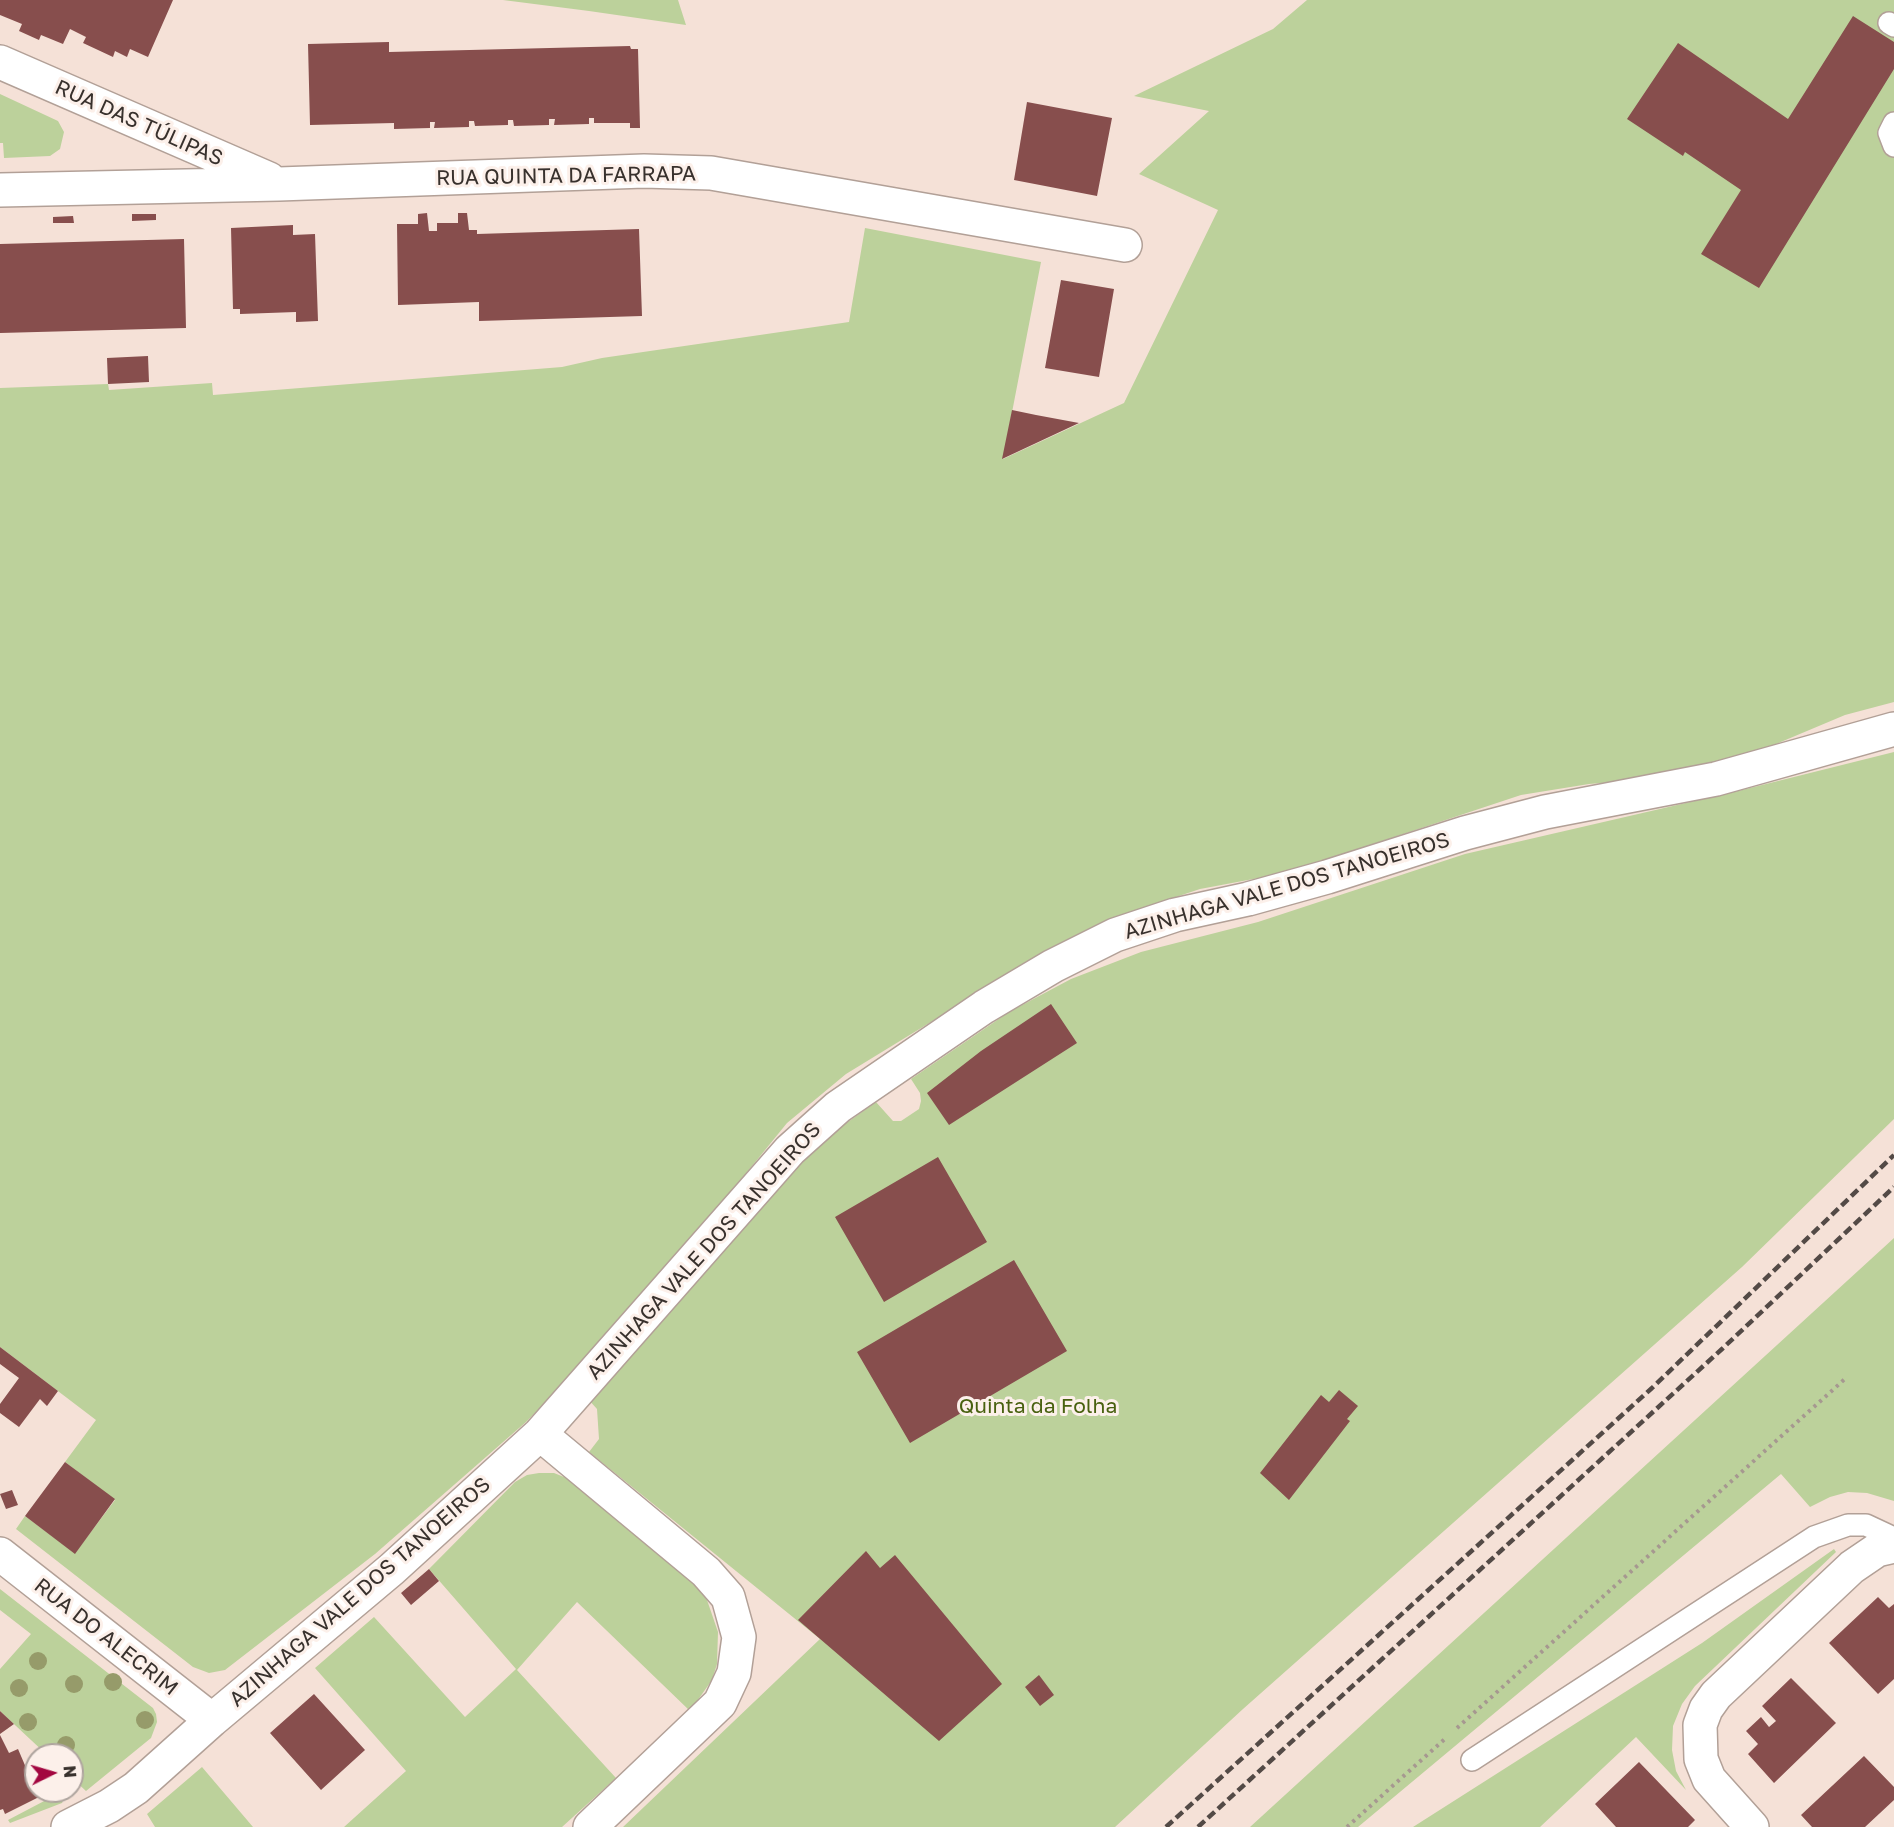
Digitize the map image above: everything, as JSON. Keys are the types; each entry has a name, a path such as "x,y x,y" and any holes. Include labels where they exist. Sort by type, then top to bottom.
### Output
{"street":[{"name":"RUA DAS TÚLIPAS","path":"0,62 279,184"},
{"name":"RUA QUINTA DA FARRAPA","path":"0,190 279,184 644,171 711,173 1125,245"},
{"name":"AZINHAGA VALE DOS TANOEIROS","path":"68,1827 109,1806 136,1788 212,1720 392,1569 540,1434 790,1150 830,1114 984,1007 1053,966 1115,935 1175,915 1327,877 1465,833 1545,812 1716,779 1894,729"},
{"path":"540,1434 706,1572 728,1597 739,1636 734,1673 720,1703 590,1827"},
{"path":"1752,1827 1709,1779 1701,1760 1698,1742 1700,1725 1706,1708 1716,1695 1852,1567 1877,1550 1894,1546"},
{"name":"RUA DO ALECRIM","path":"0,1554 212,1720"}],"lane":[{"path":"1894,123 1889,133 1894,146"},
{"path":"1472,1760 1814,1537 1848,1525 1866,1525 1894,1538"}],"path":[{"path":"1347,1827 1846,1378"}],"green space":[{"path":"503,0 678,0 686,25 589,11"},
{"path":"1307,0 1894,0 1894,702 1845,715 1738,760 1652,779 1589,784 1521,795 1325,860 1264,877 1200,889 1116,917 1024,965 846,1074 787,1123 709,1219 582,1364 526,1422 375,1554 225,1670 209,1673 193,1667 16,1529 25,1516 75,1553 115,1500 65,1462 96,1420 0,1347 0,388 108,384 109,390 212,383 213,395 562,367 602,358 849,322 865,228 1041,262 1003,459 1124,403 1218,210 1139,174 1209,111 1134,96 1273,29"},
{"path":"0,94 58,121 64,132 60,149 50,156 4,158 3,143 0,143"},
{"name":"Quinta da Folha","path":"1894,752 1894,1119 1742,1267 1243,1709 1115,1827 623,1827 820,1639 589,1452 599,1439 597,1409 588,1399 807,1151 876,1102 893,1121 901,1121 919,1109 921,1101 920,1093 911,1079 1009,1012 1071,979 1141,952 1258,922 1465,854 1742,790"},
{"path":"1894,1238 1894,1501 1867,1493 1848,1492 1830,1497 1810,1507 1781,1474 1358,1827 1250,1827"},
{"path":"554,1473 569,1479 697,1587 707,1600 718,1632 717,1664 712,1680 690,1711 577,1602 517,1670 616,1778 562,1827 344,1827 406,1771 315,1668 374,1617 465,1717 516,1669 429,1569 515,1482 527,1475"},
{"path":"1834,1549 1836,1552 1695,1686 1682,1704 1673,1726 1672,1750 1676,1771 1686,1790 1636,1737 1540,1827 1413,1827 1702,1643"},
{"path":"0,1589 153,1708 156,1714 157,1722 151,1738 86,1791 84,1789 84,1743 34,1743 0,1711 0,1669 31,1634 0,1610"},
{"path":"202,1767 253,1827 155,1827 147,1814"},
{"path":"40,1803 62,1803 10,1823 8,1820"}],"building":[{"path":"0,0 173,0 148,57 130,49 127,57 115,51 113,57 83,43 86,37 70,29 63,44 41,35 39,40 19,31 22,24 0,15"},
{"path":"1853,16 1894,42 1894,69 1759,288 1701,254 1741,190 1685,152 1683,156 1627,119 1678,43 1788,119"},
{"path":"389,42 389,52 630,46 631,49 638,49 640,128 630,128 630,123 594,123 594,118 589,118 589,124 554,125 555,119 549,119 549,125 514,126 513,120 508,120 508,125 475,126 474,121 469,121 469,127 434,128 435,122 430,122 430,128 394,129 394,123 310,125 308,44"},
{"path":"1027,102 1112,118 1097,196 1014,180"},
{"path":"427,213 429,231 437,231 437,223 458,223 458,213 467,213 469,230 477,230 477,234 639,229 642,316 479,321 479,302 398,305 397,224 418,224 418,214"},
{"path":"132,214 156,214 156,220 132,221"},
{"path":"73,216 74,223 53,223 53,217"},
{"path":"293,225 293,235 315,234 318,321 296,322 296,312 240,314 240,309 233,309 231,228"},
{"path":"184,239 186,328 0,333 0,244"},
{"path":"1061,280 1114,289 1099,377 1045,368"},
{"path":"148,356 149,382 108,384 107,358"},
{"path":"1012,410 1036,415 1079,423 1002,459"},
{"path":"1051,1004 1077,1043 949,1125 927,1093 981,1051"},
{"path":"938,1157 987,1242 884,1302 835,1217"},
{"path":"1014,1260 1067,1351 910,1443 857,1352"},
{"path":"0,1347 58,1391 47,1406 40,1399 19,1427 0,1413 0,1404 19,1378 0,1364"},
{"path":"1339,1390 1358,1406 1347,1419 1350,1421 1289,1500 1260,1473 1321,1395 1329,1402"},
{"path":"65,1462 115,1499 75,1554 25,1516"},
{"path":"12,1490 18,1505 6,1509 0,1494"},
{"path":"866,1551 880,1568 895,1555 1002,1684 939,1741 798,1620"},
{"path":"429,1569 439,1581 411,1605 401,1593"},
{"path":"1878,1597 1889,1608 1894,1604 1894,1679 1878,1694 1829,1643"},
{"path":"1039,1675 1054,1695 1040,1706 1025,1687"},
{"path":"1791,1678 1836,1723 1774,1783 1748,1754 1758,1744 1746,1731 1761,1717 1769,1727 1776,1721 1762,1706"},
{"path":"314,1694 365,1750 321,1790 270,1733"},
{"path":"0,1711 14,1724 0,1734"},
{"path":"0,1735 9,1753 18,1749 24,1763 24,1803 27,1803 5,1814 3,1809 0,1810"},
{"path":"1864,1756 1894,1787 1894,1800 1865,1827 1812,1827 1801,1815"},
{"path":"1639,1762 1695,1820 1688,1827 1616,1827 1595,1804"}],"railway":[{"path":"1166,1827 1652,1388 1894,1155"},
{"path":"1198,1827 1722,1349 1894,1187"}]}
